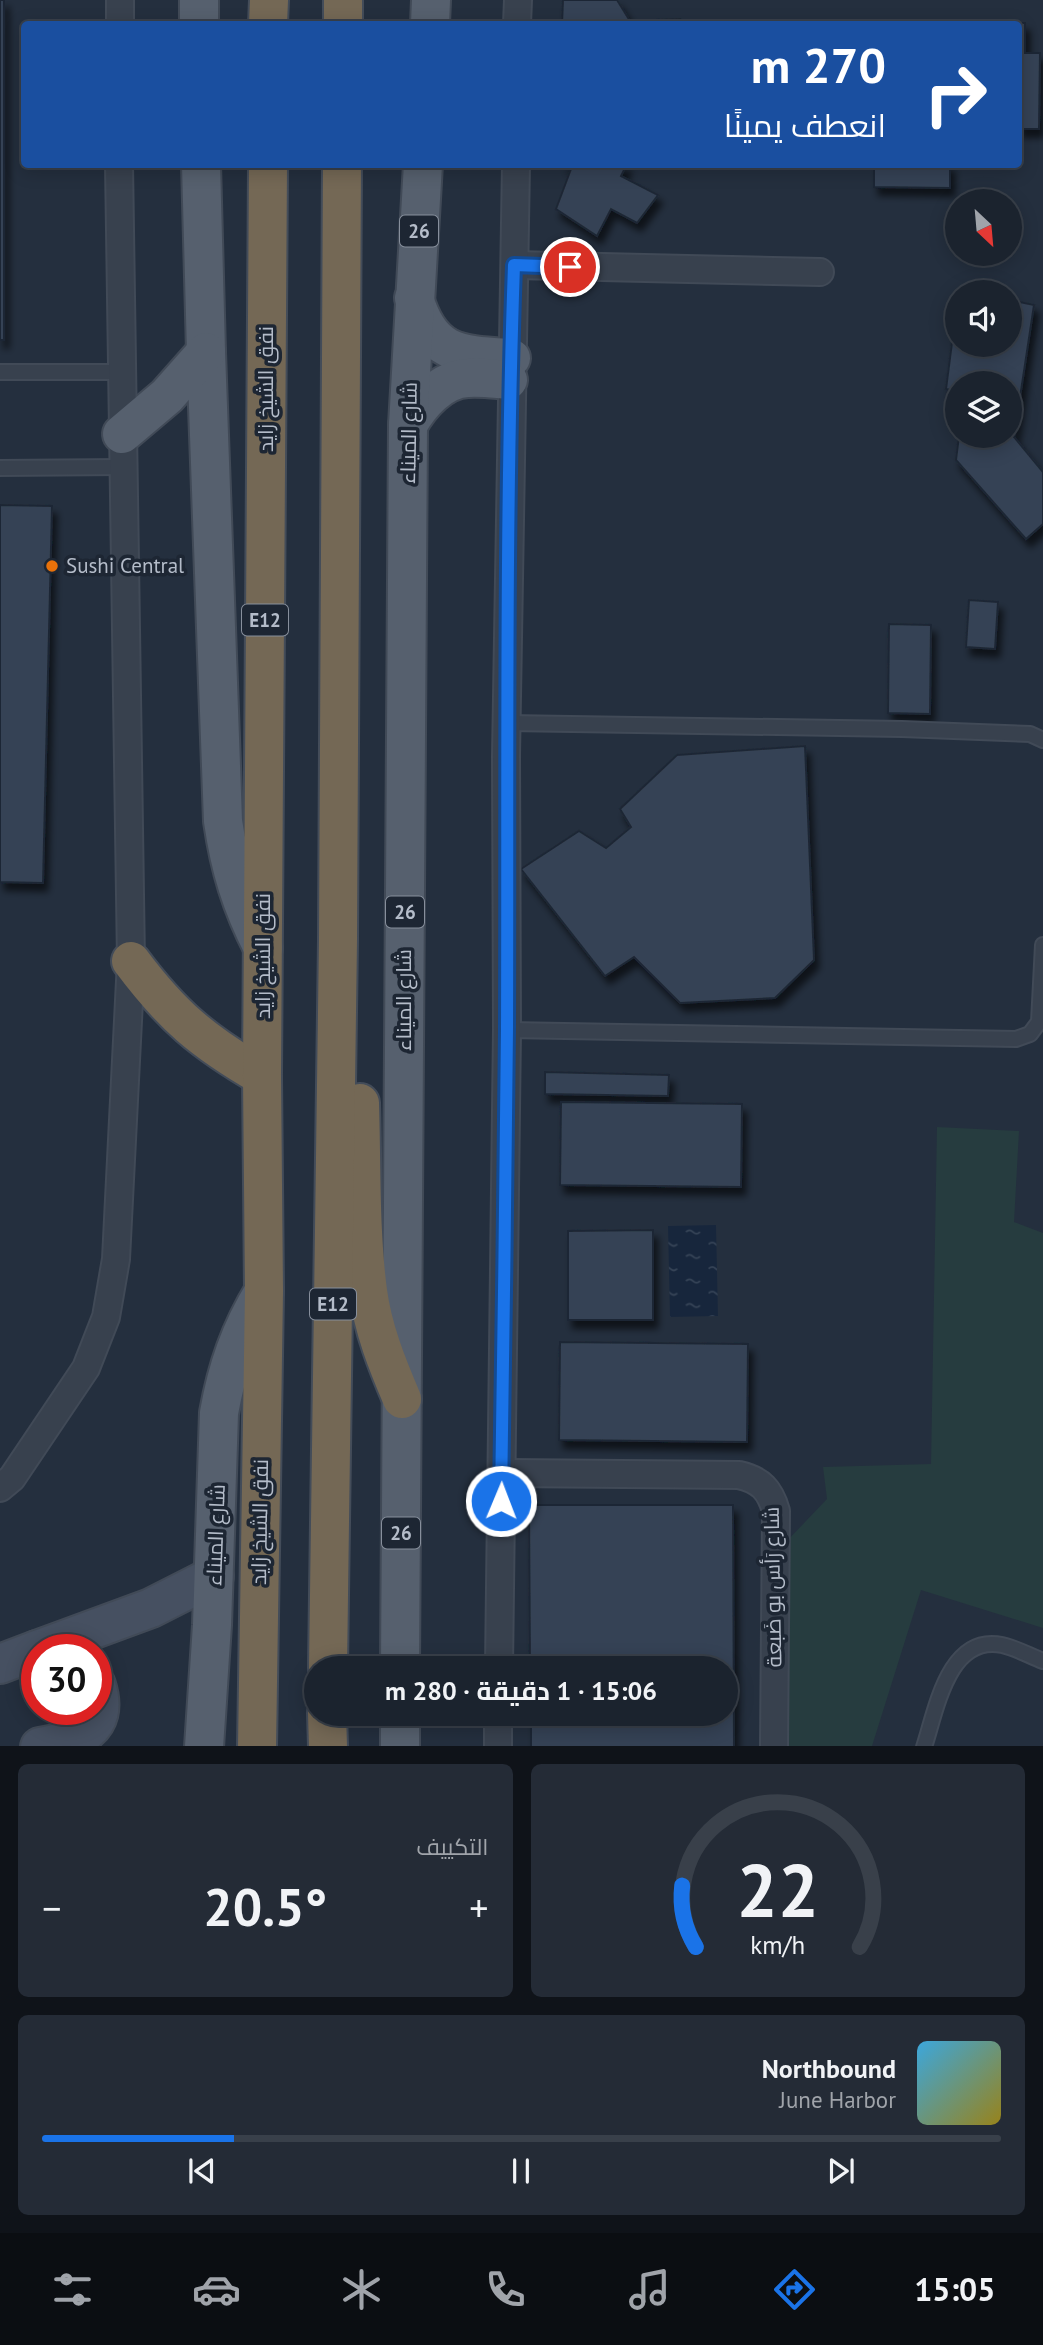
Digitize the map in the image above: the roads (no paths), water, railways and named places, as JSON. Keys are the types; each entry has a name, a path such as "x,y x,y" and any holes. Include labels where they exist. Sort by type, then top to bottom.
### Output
{"highway":[{"path":"268,21 269,0"},
{"path":"343,0 343,21"},
{"name":"نفق الشيخ زايد","path":"257,1746 264,1291 262,948 268,168"},
{"name":"E12","path":"327,1656 338,939 342,168"},
{"path":"338,939 347,959 357,997 368,1293 387,1365 402,1399"},
{"path":"131,961 158,996 189,1028 224,1054 262,1076"},
{"path":"327,1726 328,1746"}],"main road":[{"path":"199,0 199,21"},
{"path":"430,21 431,0"},
{"path":"201,168 223,821 235,884 262,948"},
{"name":"شارع الميناء","path":"400,1656 408,425 423,168"},
{"path":"414,298 420,318 431,335 447,348 511,369"},
{"path":"122,450 206,352"},
{"path":"408,425 431,395 448,384 466,377 511,369"},
{"name":"شارع الميناء","path":"204,1746 221,1402 234,1349 247,1319 264,1291"},
{"path":"80,1634 151,1608 214,1576"},
{"path":"0,1664 21,1656"},
{"path":"0,1671 21,1667"},
{"path":"40,1746 70,1742 87,1731 91,1725"},
{"path":"400,1726 400,1746"}],"street":[{"path":"120,0 120,21"},
{"path":"517,0 517,21"},
{"path":"0,1488 12,1478 86,1368 106,1317 116,1259 131,961 119,168"},
{"path":"499,1656 507,1030 507,723 516,168"},
{"path":"514,265 820,272"},
{"name":"شارع رَأس بو ضَبعة","path":"501,1473 739,1475 752,1478 764,1486 772,1497 776,1511 774,1746"},
{"path":"498,1726 498,1746"}],"lane":[{"path":"0,372 121,372"},
{"path":"0,468 122,450"},
{"path":"507,723 902,729 1030,734 1043,740"},
{"path":"507,1030 1016,1039 1030,1034 1039,1021 1043,945"},
{"path":"924,1746 949,1672 966,1654 989,1645 1002,1645 1043,1661"}],"water":[{"path":"716,1225 718,1316 670,1317 668,1226"}],"place":[{"name":"Sushi Central","path":"52,566"}]}
